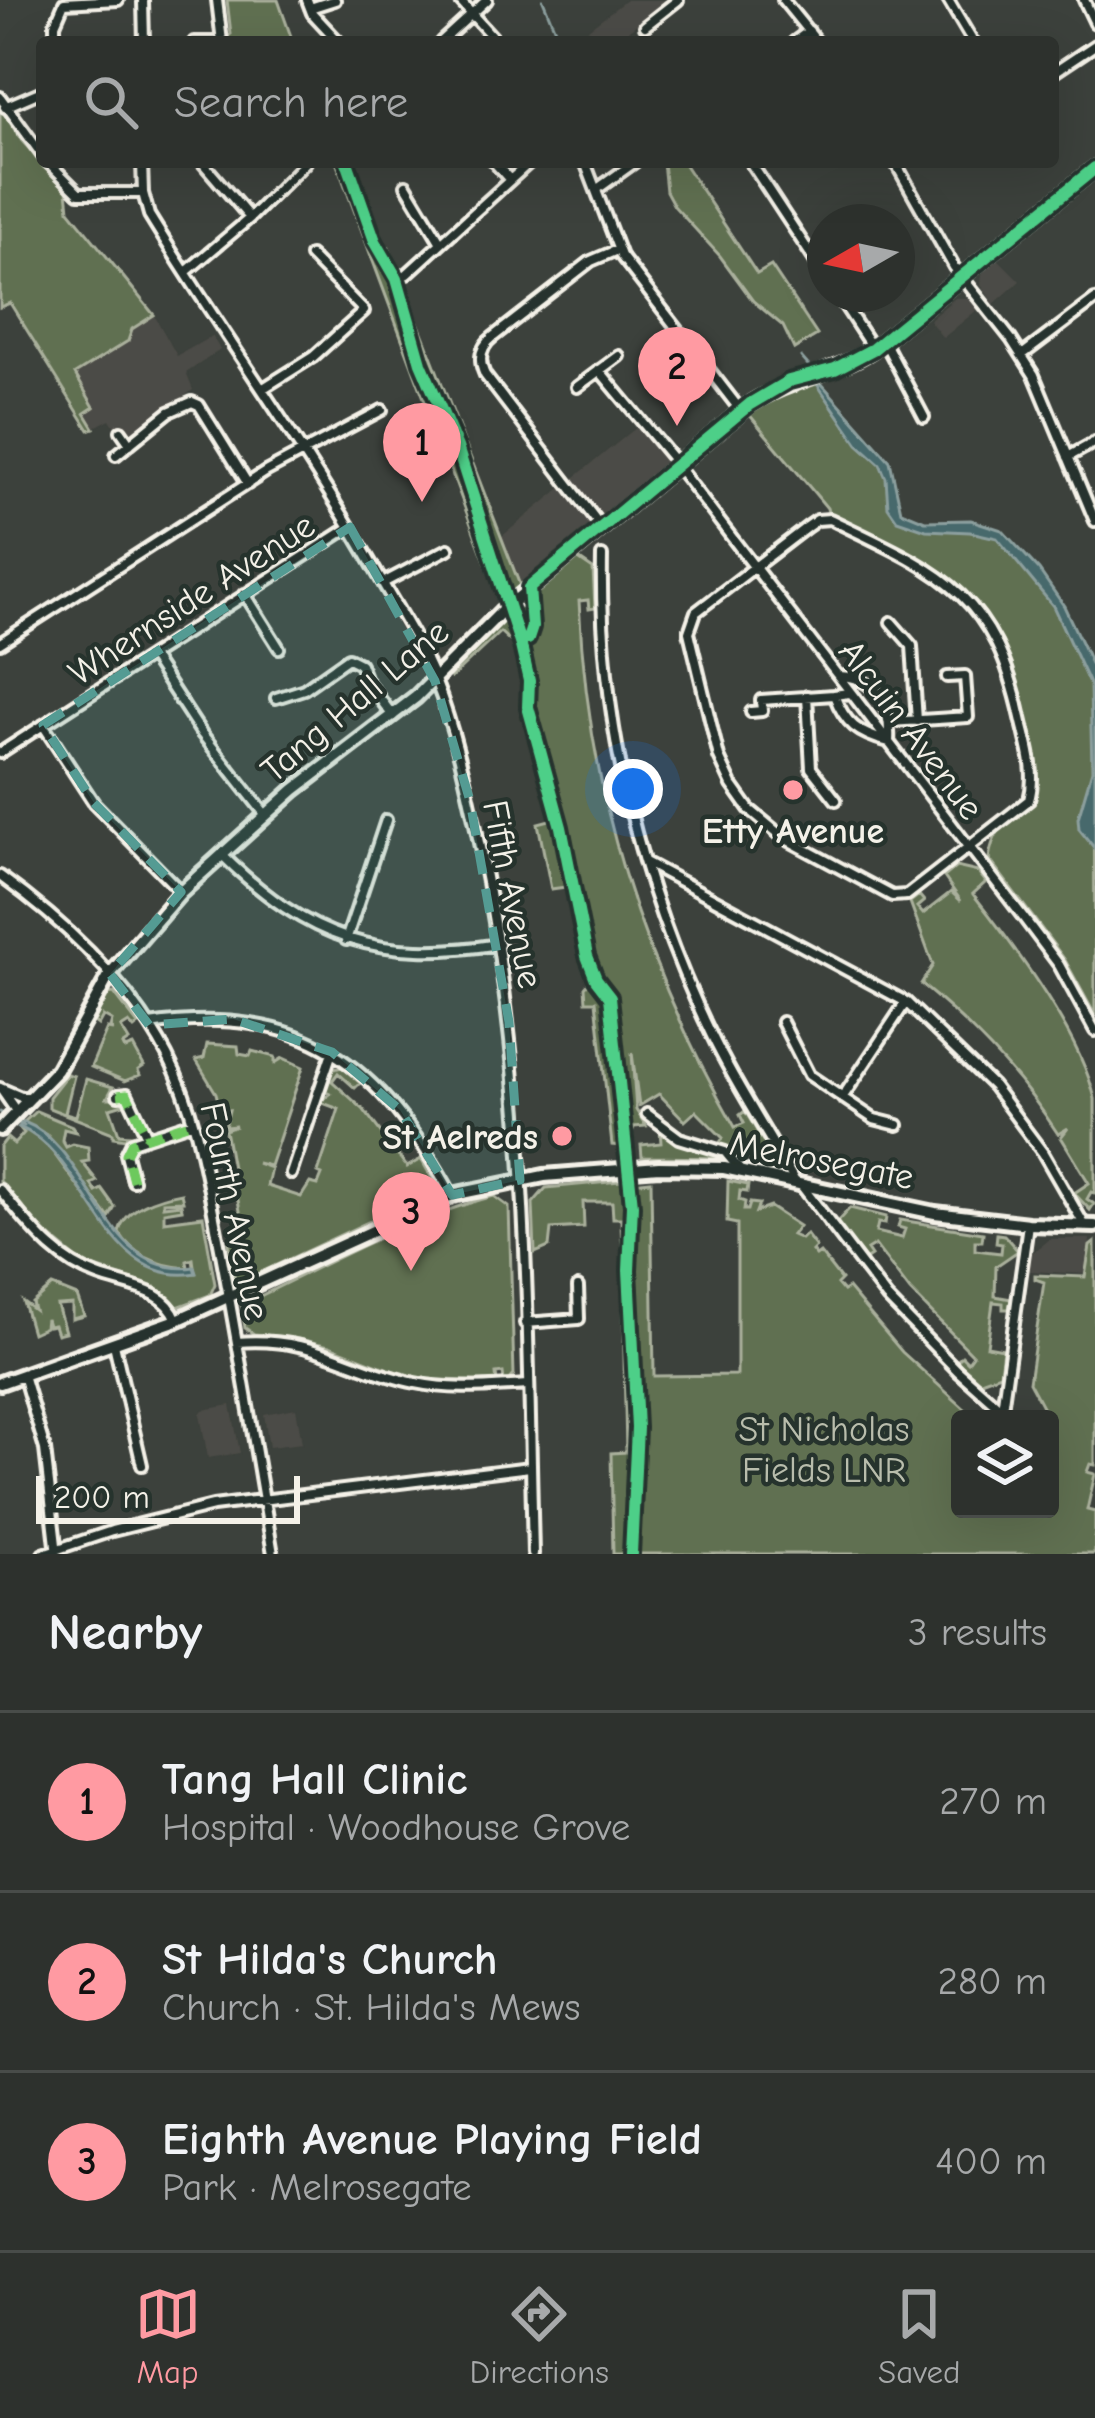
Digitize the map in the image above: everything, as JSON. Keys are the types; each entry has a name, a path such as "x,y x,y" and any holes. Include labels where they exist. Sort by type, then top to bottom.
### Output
{"street":[{"path":"55,36 64,3 118,0"},
{"path":"142,0 145,36"},
{"path":"218,0 220,36"},
{"path":"308,4 334,0"},
{"path":"459,0 492,36"},
{"path":"448,36 487,0"},
{"path":"645,26 678,0"},
{"path":"948,0 969,36"},
{"path":"1084,0 1095,23"},
{"path":"787,2 812,36"},
{"path":"308,4 334,36"},
{"path":"802,36 808,31"},
{"path":"1059,69 1095,46"},
{"path":"5,107 36,94"},
{"path":"0,97 36,147"},
{"path":"54,168 79,194 143,193 142,168"},
{"path":"208,168 250,218"},
{"path":"186,272 300,168"},
{"path":"499,168 510,180"},
{"path":"407,274 523,168"},
{"path":"587,168 617,250 741,411"},
{"path":"596,190 627,168"},
{"path":"754,168 807,249"},
{"path":"898,168 962,278 1022,355 1044,395 1095,521"},
{"name":"Tang Hall Lane","path":"2,1127 57,1070 110,974 181,892 265,814 435,681 540,579 741,411 775,388 879,345 1095,168"},
{"path":"406,184 441,243"},
{"name":"Fifth Avenue","path":"143,193 149,215 383,583 435,681 470,801 499,944 509,1022 520,1180 533,1554"},
{"path":"603,529 484,375 481,353 493,337 591,261 617,250"},
{"path":"262,389 313,357 364,311 310,256"},
{"path":"1022,355 1095,300"},
{"path":"852,312 879,345 924,417"},
{"path":"577,387 619,356"},
{"name":"Alcuin Avenue","path":"599,370 677,465 1059,965 1095,1030"},
{"path":"116,455 181,404 196,403 248,484"},
{"path":"0,643 248,484 382,410"},
{"path":"121,431 130,444"},
{"path":"1068,457 1095,442"},
{"path":"830,519 916,563 955,589 986,621 1003,651 1034,782 1029,800 907,895 892,896 784,838 749,809 718,757 689,632 696,612 755,568 817,520 830,519"},
{"name":"Whernside Avenue","path":"0,753 350,527"},
{"path":"383,583 448,549"},
{"path":"602,556 609,705 623,782 667,929 712,1036 796,1181 887,1298 1002,1409"},
{"path":"245,594 279,648"},
{"path":"891,622 912,646 917,721"},
{"path":"151,656 192,721 265,814"},
{"path":"283,699 348,658 360,664 393,716"},
{"path":"834,695 852,727 863,736 889,742 885,701 861,680 838,676"},
{"path":"890,722 968,718 964,676 947,676"},
{"path":"751,712 762,711 761,700 851,692"},
{"path":"807,696 811,768 836,800"},
{"path":"43,725 94,803 181,892"},
{"path":"346,940 386,820"},
{"path":"221,854 293,916 346,940 418,952 499,944"},
{"path":"644,862 906,1002 993,1086 1090,1226"},
{"name":"Fourth Avenue","path":"0,876 60,922 110,974 149,1025 175,1072 193,1121 229,1296 273,1554"},
{"path":"842,1098 906,1002"},
{"path":"149,1025 232,1019 292,1033 332,1052 400,1110 452,1195"},
{"path":"782,1022 794,1034 808,1075 874,1119 898,1125"},
{"path":"291,1174 332,1052"},
{"path":"0,1088 33,1096"},
{"path":"0,1088 16,1111"},
{"path":"125,1092 147,1136"},
{"path":"647,1114 680,1138 725,1152 739,1169"},
{"path":"135,1175 127,1148 193,1121"},
{"name":"Melrosegate","path":"0,1383 177,1320 452,1195 520,1180 659,1167 739,1169 935,1213 1090,1226"},
{"path":"0,1190 22,1220 64,1259 99,1277 158,1295 177,1320"},
{"path":"1002,1409 1028,1224"},
{"path":"525,1323 579,1319 578,1287"},
{"path":"236,1342 288,1342 327,1351 413,1383 469,1389 527,1385"},
{"path":"114,1344 142,1465"},
{"path":"23,1376 45,1449 57,1551"},
{"path":"43,1554 154,1519 264,1499 530,1467"}],"highlighted area":[{"path":"350,527 435,681 470,801 509,1022 520,1180 452,1195 400,1110 332,1052 233,1019 149,1025 110,974 181,892 94,803 43,725"}],"shaded area":[{"path":"626,0 669,0 621,36 579,36"},
{"path":"97,248 154,315 177,356 212,336 220,350 186,373 193,390 133,433 123,426 117,430 110,419 89,430 10,302"},
{"path":"997,258 1020,281 994,304 981,285 982,274"},
{"path":"955,298 968,298 978,309 943,338 929,320"},
{"path":"637,427 667,463 521,588 501,537"},
{"path":"1049,1239 1090,1239 1087,1274 1029,1271 1032,1253"},
{"path":"231,1405 240,1453 208,1458 200,1414"},
{"path":"296,1408 302,1443 269,1447 264,1414"}],"green space":[{"path":"227,0 278,0 291,36 228,36"},
{"path":"0,107 36,156 36,168 47,168 67,190 69,210 154,315 132,329 128,341 75,374 94,407 85,413 94,428 89,430 10,303 0,307"},
{"path":"338,168 356,168 521,588 500,602"},
{"path":"664,168 687,168 757,274 771,266 817,335 794,349 783,326 753,301 666,191"},
{"path":"819,379 884,461 894,510 902,518 1001,535 1041,580 1094,683 1095,1015 1065,960 989,859 998,833 1031,794 1034,777 1014,693 979,613 943,580 830,519 827,508 748,413 778,393"},
{"path":"577,558 593,569 595,608 589,609 588,600 579,601 584,671 593,740 624,873 646,938 701,1065 735,1127 744,1123 740,1115 745,1111 766,1146 755,1160 717,1147 723,1138 696,1111 685,1121 659,1094 639,1106 632,1053 636,1110 646,1126 634,1127 628,1145 613,998 597,977 589,955 564,827 513,644 500,632 450,675 497,623"},
{"path":"557,818 573,886 551,889 538,823"},
{"path":"956,867 978,872 986,882 973,894 1044,993 1087,1075 1095,1099 1095,1193 1087,1199 1094,1204 1090,1210 1074,1193 1089,1183 1061,1137 1068,1128 1058,1134 997,1055 921,984 933,965 910,902 919,895 924,901 917,907 923,914 951,892 961,901 944,877"},
{"path":"585,956 608,999 623,1146 612,1145 596,1001 586,1001"},
{"path":"114,993 146,1028 140,1024 134,1029 129,1023 121,1028 129,1041 125,1049 133,1046 144,1066 138,1070 140,1075 125,1081 91,1067 107,1029 113,1030 112,1021 103,1016 98,1025 94,1022 107,994"},
{"path":"207,1044 238,1046 239,1054 250,1056 252,1051 275,1057 275,1063 283,1058 303,1067 270,1166 257,1163 271,1168 267,1186 301,1197 310,1183 318,1185 339,1109 320,1102 330,1094 324,1091 330,1070 342,1067 360,1083 355,1088 338,1073 332,1081 364,1110 407,1167 421,1159 438,1189 236,1284 229,1243 245,1238 225,1130 236,1126 225,1127 229,1110 221,1112 216,1093 196,1060 204,1058"},
{"path":"67,1074 74,1076 65,1113 76,1116 86,1079 113,1087 107,1098 121,1098 123,1104 110,1108 119,1134 132,1135 113,1137 113,1133 49,1108 49,1097"},
{"path":"36,1111 72,1126 76,1132 64,1129 66,1147 88,1147 89,1161 82,1162 97,1181 91,1184 96,1192 102,1189 115,1207 109,1218 48,1136 24,1122"},
{"path":"19,1127 41,1136 133,1256 159,1270 195,1273 193,1259 187,1261 188,1268 157,1262 132,1248 119,1232 135,1210 181,1193 183,1201 163,1202 163,1206 181,1204 182,1209 164,1212 164,1221 203,1216 215,1284 210,1295 175,1308 155,1287 83,1264 32,1222 0,1181 0,1147 7,1138 14,1144 24,1133"},
{"path":"660,1129 681,1143 728,1158 642,1157 641,1145 661,1143"},
{"name":"St Nicholas Fields LNR","path":"651,1181 654,1376 737,1375 737,1224 727,1222 728,1181 748,1185 747,1192 740,1191 744,1210 750,1203 759,1204 756,1212 770,1207 799,1226 792,1235 801,1239 806,1234 816,1247 812,1251 816,1256 820,1253 841,1280 837,1284 843,1291 848,1288 902,1352 966,1410 951,1410 951,1518 1059,1518 1059,1410 1044,1410 1029,1382 1044,1282 1035,1275 1085,1277 1090,1246 1095,1242 1095,1465 1090,1464 1087,1472 1095,1474 1087,1510 1095,1512 1095,1554 635,1554 639,1432 644,1425 639,1424 631,1183"},
{"path":"626,1183 635,1427 628,1554 613,1554 611,1453 626,1452 621,1218 613,1218 612,1202 583,1202 584,1227 551,1229 549,1247 535,1253 533,1203 546,1188"},
{"path":"494,1196 509,1207 514,1375 509,1381 504,1381 503,1373 496,1374 497,1382 414,1379 329,1346 254,1334 245,1328 242,1306 250,1310 246,1303 398,1230"},
{"path":"850,1208 886,1217 876,1232 902,1238 905,1229 898,1227 900,1220 983,1233 982,1241 975,1241 975,1250 1001,1253 997,1234 1004,1235 1018,1251 996,1266 995,1296 1011,1299 1009,1309 993,1302 987,1346 1003,1349 1000,1374 978,1382 957,1361 962,1356 968,1362 973,1355 910,1291 875,1245 867,1250 871,1256 865,1260 836,1223"},
{"path":"52,1286 77,1296 84,1316 72,1319 72,1304 57,1305 65,1332 57,1334 46,1319 45,1327 32,1333 23,1302 34,1310 32,1303"}],"water":[{"path":"817,384 890,461 901,511 925,521 971,520 1002,530 1064,606 1095,672 1095,849 1079,829 1078,818 1092,770 1090,686 1053,606 997,538 926,530 897,520 888,507 880,464 858,444"},
{"path":"24,1122 47,1136 67,1157 118,1234 139,1253 163,1266 194,1267 196,1273 165,1273 139,1261 99,1217 63,1164 43,1142 19,1127"}],"waterway":[{"path":"543,0 558,36"},
{"path":"801,357 814,372"},
{"path":"0,1112 24,1126"}],"marked path":[{"path":"118,1095 127,1094 147,1136"},
{"path":"133,1181 126,1154 132,1142 193,1122"}],"cycle path":[{"path":"349,168 375,241 397,279 421,363 457,447 521,646 529,681 528,707 561,827 587,956 610,997 632,1205 629,1270 637,1428 631,1554"},
{"path":"528,639 532,627 529,588 750,404 789,381 835,369 873,349 1095,168"}],"place":[{"name":"St Hilda's Church","path":"677,426"},
{"name":"Tang Hall Clinic","path":"422,502"},
{"name":"Etty Avenue","path":"793,790"},
{"name":"St Aelreds","path":"562,1136"},
{"name":"Eighth Avenue Playing Field","path":"411,1271"}]}
